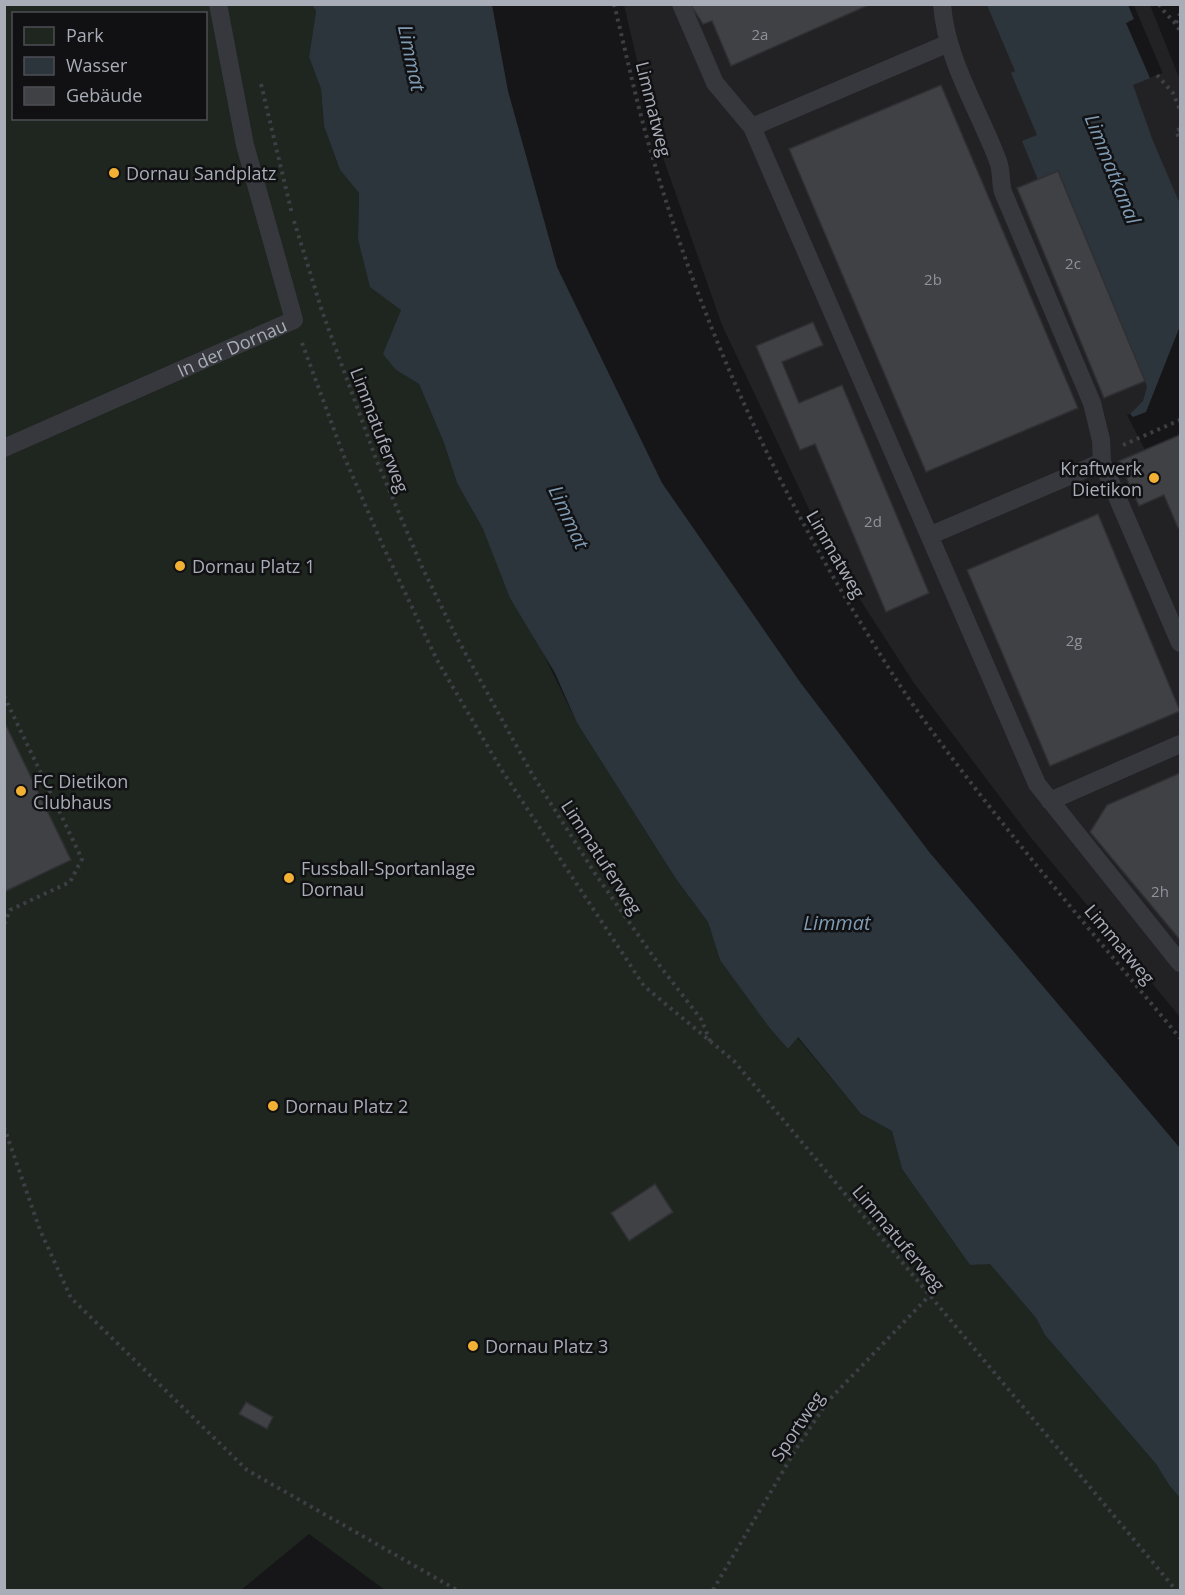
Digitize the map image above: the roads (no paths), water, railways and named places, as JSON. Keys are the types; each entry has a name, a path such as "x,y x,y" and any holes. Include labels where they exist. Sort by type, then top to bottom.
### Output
{"lane":[{"name":"In der Dornau","path":"4,448 294,320 245,145 218,4"},
{"path":"681,4 715,83 752,127 931,535 1032,774 1050,801 1180,963"},
{"path":"942,4 949,43 998,160 1003,192 1092,403 1098,422 1102,458 1180,643"},
{"path":"752,127 949,43"},
{"path":"931,535 1102,458"},
{"path":"1050,801 1180,744"}],"water":[{"name":"Limmat","path":"312,5 492,5 508,91 557,267 662,483 800,682 930,853 1180,1148 1180,1498 1156,1464 1045,1335 1036,1318 990,1264 970,1265 902,1169 892,1131 861,1114 798,1037 788,1049 769,1027 720,960 708,922 676,879 577,723 555,673 510,598 483,529 457,483 444,443 419,384 396,370 383,354 401,310 370,287 358,239 359,193 340,170 324,126 321,89 309,57 316,11"},
{"name":"Limmatkanal","path":"987,5 1134,5 1163,73 1133,85 1153,141 1180,204 1180,513 1130,414 1143,401 1147,387 1058,171 1038,180 1022,141 1037,135 1011,73 1015,71"}],"place":[{"name":"Dornau Sandplatz","path":"114,173"},
{"name":"Kraftwerk Dietikon","path":"1154,478"},
{"name":"Dornau Platz 1","path":"180,566"},
{"name":"FC Dietikon Clubhaus","path":"21,791"},
{"name":"Fussball-Sportanlage Dornau","path":"289,878"},
{"name":"Dornau Platz 2","path":"273,1106"},
{"name":"Dornau Platz 3","path":"473,1346"}]}
